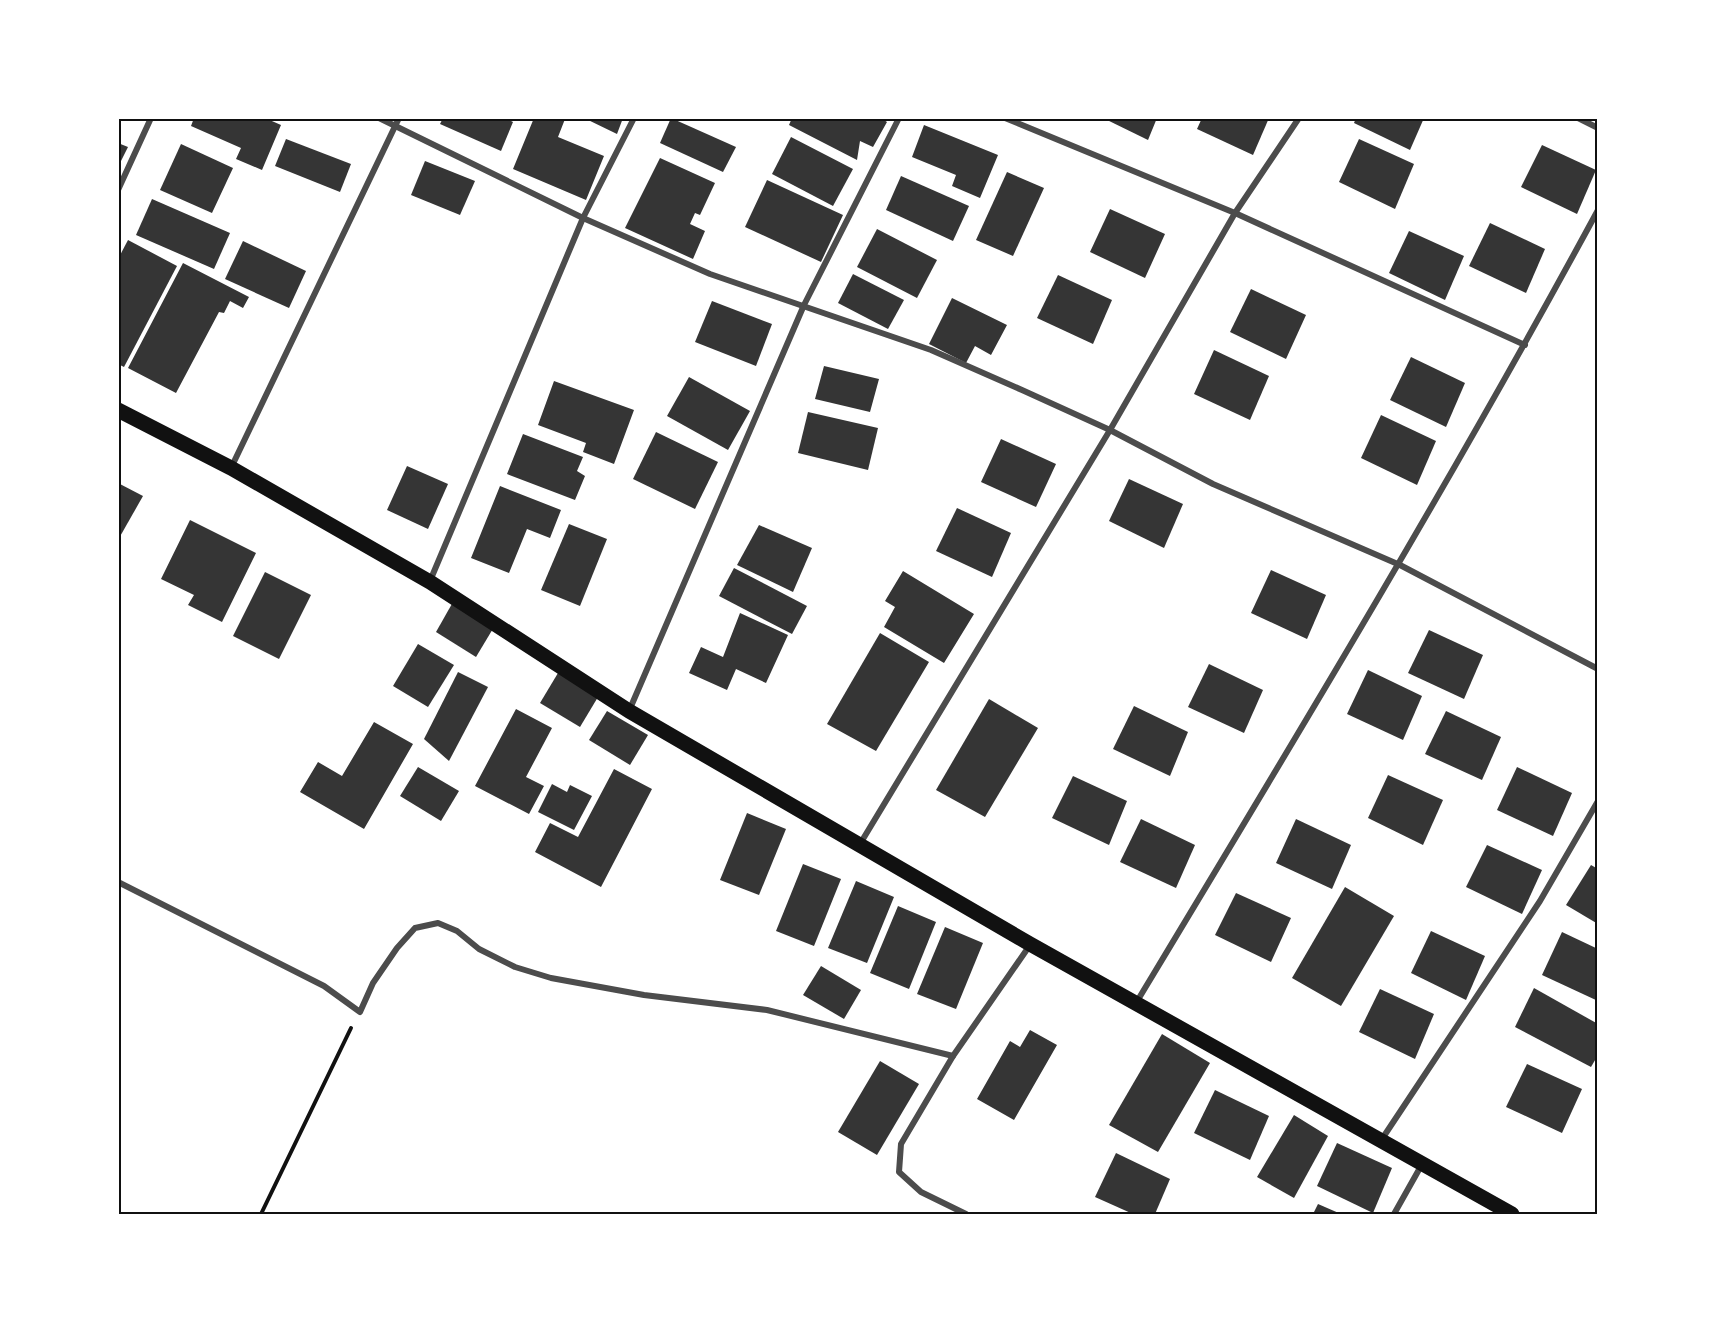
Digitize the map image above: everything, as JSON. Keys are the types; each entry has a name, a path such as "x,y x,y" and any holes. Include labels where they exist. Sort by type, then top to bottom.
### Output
{"main road":[{"path":"118,410 231,468 430,582 629,711 1030,944 1421,1166 1512,1215"}],"street":[{"path":"118,190 151,118"},
{"path":"379,118 583,218 710,274 931,351 1110,430 1213,484 1400,565 1598,669"},
{"path":"231,468 399,118"},
{"path":"430,582 583,218 634,118"},
{"path":"629,711 804,305 899,118"},
{"path":"1005,118 1234,213 1525,345"},
{"path":"860,844 1110,430 1234,213 1299,118"},
{"path":"1578,118 1598,128"},
{"path":"1136,1004 1400,565 1525,345 1598,210"},
{"path":"1380,1142 1540,901 1598,801"},
{"path":"118,882 324,986 360,1012 373,983 397,948 415,928 438,923 457,931 478,949 515,967 551,978 644,995 767,1010 953,1056"},
{"path":"966,1215 921,1192 899,1172 901,1144 953,1056 1030,944"},
{"path":"1394,1215 1421,1166"}],"path":[{"path":"261,1215 360,1012"}],"building":[{"path":"194,118 265,118 281,125 262,170 236,159 241,148 191,126"},
{"path":"443,118 505,118 513,122 501,151 440,124"},
{"path":"534,118 565,119 558,137 604,156 586,200 513,169"},
{"path":"584,118 623,118 617,134"},
{"path":"671,118 736,147 723,172 660,143"},
{"path":"792,118 881,118 887,122 873,147 860,141 857,160 789,125"},
{"path":"1103,118 1157,118 1148,140"},
{"path":"1202,118 1269,118 1253,155 1197,129"},
{"path":"1356,118 1424,118 1410,150 1354,123"},
{"path":"924,125 998,155 980,198 952,186 956,175 912,157"},
{"path":"791,137 853,169 833,206 772,174"},
{"path":"286,139 351,164 340,192 275,166"},
{"path":"1359,139 1414,164 1395,209 1339,182"},
{"path":"118,143 128,147 118,167"},
{"path":"181,144 233,168 212,213 160,190"},
{"path":"1542,145 1596,170 1577,214 1521,187"},
{"path":"660,158 715,183 700,215 695,213 690,224 705,231 693,259 625,228"},
{"path":"425,161 475,181 460,215 411,195"},
{"path":"1007,172 1044,188 1013,256 976,240"},
{"path":"901,176 969,206 953,241 886,210"},
{"path":"767,180 843,215 821,262 745,227"},
{"path":"152,199 230,233 214,269 136,235"},
{"path":"1110,209 1165,234 1145,278 1090,252"},
{"path":"1490,223 1545,249 1526,293 1469,266"},
{"path":"877,229 937,260 917,298 857,267"},
{"path":"1409,231 1464,256 1445,300 1389,273"},
{"path":"128,240 177,266 124,367 118,364 118,259"},
{"path":"243,241 306,271 289,308 225,279"},
{"path":"183,263 249,297 243,308 230,301 224,313 219,312 176,393 128,368"},
{"path":"853,274 904,300 888,329 838,303"},
{"path":"1058,275 1112,300 1093,344 1037,318"},
{"path":"1251,289 1306,315 1286,359 1230,332"},
{"path":"952,298 1007,325 991,355 975,346 966,363 929,344"},
{"path":"712,301 772,324 756,366 695,342"},
{"path":"1214,350 1269,376 1250,420 1194,394"},
{"path":"1411,357 1465,383 1446,427 1390,400"},
{"path":"824,366 879,379 870,412 815,399"},
{"path":"689,377 750,411 728,450 667,416"},
{"path":"554,381 634,410 614,464 583,452 586,443 538,425"},
{"path":"808,412 878,428 868,470 798,453"},
{"path":"1381,415 1436,441 1417,485 1361,458"},
{"path":"656,432 718,462 695,509 633,479"},
{"path":"523,434 583,457 577,471 585,476 575,500 507,474"},
{"path":"1001,439 1056,464 1036,507 981,482"},
{"path":"407,466 448,484 428,529 387,510"},
{"path":"1129,479 1183,504 1164,548 1109,521"},
{"path":"118,483 143,496 118,540"},
{"path":"500,486 561,510 550,538 527,529 509,573 471,558"},
{"path":"957,508 1011,533 992,577 936,551"},
{"path":"190,520 256,553 222,622 188,605 194,595 161,579"},
{"path":"569,524 607,539 580,606 541,590"},
{"path":"759,525 812,548 793,592 737,565"},
{"path":"734,568 807,606 792,634 719,596"},
{"path":"1271,570 1326,595 1307,639 1251,613"},
{"path":"903,571 974,614 944,663 884,627 895,607 885,601"},
{"path":"265,572 311,595 279,659 233,636"},
{"path":"453,602 494,627 476,657 436,632"},
{"path":"740,613 788,635 766,683 736,669 727,690 689,673 701,647 723,657"},
{"path":"1429,630 1483,655 1464,699 1408,673"},
{"path":"880,633 929,662 876,751 827,724"},
{"path":"418,644 454,665 428,707 393,686"},
{"path":"1209,664 1263,690 1244,733 1188,707"},
{"path":"1368,670 1422,696 1403,740 1347,714"},
{"path":"458,672 488,687 449,761 424,739"},
{"path":"558,673 598,697 580,727 540,703"},
{"path":"989,699 1038,728 985,817 936,790"},
{"path":"1134,706 1188,732 1170,776 1113,749"},
{"path":"516,709 552,728 526,777 544,786 529,814 475,786"},
{"path":"607,711 648,735 630,765 589,740"},
{"path":"1446,711 1501,737 1482,780 1425,754"},
{"path":"374,722 413,744 364,829 300,792 318,762 342,776"},
{"path":"418,767 459,791 441,821 400,796"},
{"path":"1517,767 1572,793 1553,836 1497,810"},
{"path":"614,769 652,789 601,887 535,852 550,823 578,837"},
{"path":"1388,775 1443,800 1423,845 1368,818"},
{"path":"1073,776 1127,801 1109,845 1052,818"},
{"path":"552,784 567,792 570,785 592,796 574,830 538,812"},
{"path":"747,813 786,829 759,895 720,880"},
{"path":"1141,819 1195,845 1176,888 1120,862"},
{"path":"1296,819 1351,845 1332,889 1276,863"},
{"path":"1487,845 1542,870 1522,914 1466,887"},
{"path":"803,864 841,879 814,946 776,931"},
{"path":"1591,865 1598,869 1598,924 1566,905"},
{"path":"856,881 894,897 867,963 828,948"},
{"path":"1345,887 1394,916 1341,1006 1292,978"},
{"path":"1236,893 1291,918 1271,962 1215,935"},
{"path":"898,906 936,922 909,989 870,973"},
{"path":"945,927 983,943 956,1009 917,994"},
{"path":"1431,931 1485,956 1466,1000 1411,973"},
{"path":"1562,932 1598,949 1598,1001 1542,975"},
{"path":"821,966 861,990 844,1019 803,995"},
{"path":"1534,988 1598,1024 1598,1055 1591,1067 1515,1027"},
{"path":"1380,989 1434,1014 1415,1059 1359,1032"},
{"path":"1030,1030 1057,1045 1014,1120 977,1099 1010,1041 1020,1047"},
{"path":"1162,1034 1210,1063 1158,1152 1109,1125"},
{"path":"880,1061 919,1084 877,1155 838,1132"},
{"path":"1527,1064 1582,1089 1562,1133 1506,1107"},
{"path":"1215,1090 1269,1116 1250,1160 1194,1133"},
{"path":"1294,1115 1328,1136 1294,1198 1257,1177"},
{"path":"1337,1143 1392,1168 1373,1213 1317,1186"},
{"path":"1116,1153 1170,1179 1155,1214 1133,1214 1095,1197"},
{"path":"1318,1204 1341,1214 1313,1214"}]}
